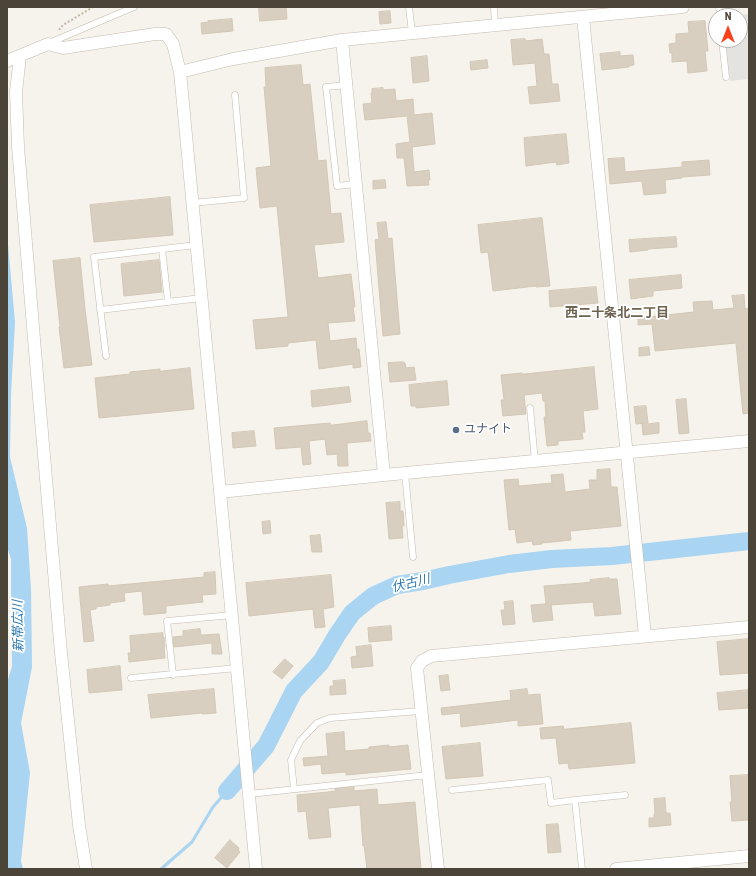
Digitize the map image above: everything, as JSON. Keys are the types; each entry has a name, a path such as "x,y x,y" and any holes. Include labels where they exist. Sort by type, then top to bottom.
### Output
{"street":[{"path":"180,72 234,59 342,40 495,26 648,9 683,7"},
{"path":"583,17 645,636"},
{"path":"7,61 48,44 63,48 155,34 166,34 173,44 180,72 256,869"},
{"path":"342,40 384,476"},
{"path":"20,56 16,92 18,146 34,351 70,739 79,825 86,869"},
{"path":"220,492 749,440"},
{"path":"438,869 417,668 422,661 431,656 749,627"},
{"path":"616,869 724,864 749,856"}],"lane":[{"path":"48,44 134,7"},
{"path":"409,7 412,34"},
{"path":"494,7 495,26"},
{"path":"723,48 726,77"},
{"path":"347,85 326,87 337,186 356,184"},
{"path":"192,202 244,198 235,95"},
{"path":"106,356 94,257 196,245"},
{"path":"162,249 168,302"},
{"path":"100,310 201,298"},
{"path":"530,408 535,461"},
{"path":"405,473 413,557"},
{"path":"173,674 167,621 232,615"},
{"path":"131,678 237,668"},
{"path":"294,789 291,760 300,741 317,724 330,718 421,711"},
{"path":"249,792 294,789 428,774"},
{"path":"452,790 548,780 551,802 626,795"},
{"path":"575,800 582,869"}],"path":[{"path":"48,44 63,25 93,7"}],"shaded area":[{"path":"748,14 749,79 730,81 726,48 748,48"}],"water":[{"name":"新帯広川","path":"7,233 15,322 11,395 10,457 27,528 31,589 32,667 21,723 30,773 21,861 23,869 7,869 7,683 12,666 11,559 7,547"}],"building":[{"path":"259,7 286,7 287,19 260,21"},
{"path":"390,11 391,23 380,24 379,12"},
{"path":"232,19 233,31 202,34 201,23"},
{"path":"705,21 708,51 705,51 707,71 688,73 687,61 672,62 672,53 670,53 669,44 676,43 676,34 689,33 688,22"},
{"path":"525,39 526,41 542,39 544,54 549,54 552,84 558,84 560,101 530,104 528,87 537,86 535,63 513,65 511,40"},
{"path":"620,52 620,56 633,55 634,65 629,67 602,70 600,54"},
{"path":"427,56 429,81 413,83 411,58"},
{"path":"487,60 488,68 471,70 470,62"},
{"path":"301,65 303,85 310,84 318,161 326,160 331,214 341,213 344,242 314,245 318,278 351,274 355,307 353,307 355,321 328,323 330,341 356,338 361,367 353,368 353,364 319,369 316,340 288,343 288,346 256,349 253,320 288,317 277,206 260,208 256,168 271,166 264,87 266,87 265,68"},
{"path":"383,88 383,90 395,89 396,101 413,99 414,115 432,113 435,144 412,147 414,172 429,170 429,185 407,186 404,158 397,158 396,144 410,142 407,116 365,120 363,104 372,103 372,89"},
{"path":"566,134 569,163 557,165 556,162 526,166 524,138"},
{"path":"624,158 625,172 682,167 682,162 709,160 710,175 665,180 666,193 644,195 641,181 610,184 608,159"},
{"path":"385,180 386,188 373,189 373,181"},
{"path":"170,197 173,235 94,242 90,205"},
{"path":"542,218 550,286 536,286 493,291 488,252 481,253 478,225"},
{"path":"386,222 388,239 392,238 400,334 383,336 375,240 379,239 377,223"},
{"path":"676,237 677,247 630,252 629,240"},
{"path":"80,258 92,365 64,368 53,261"},
{"path":"159,260 162,292 124,296 121,264"},
{"path":"681,275 682,288 653,291 653,296 631,299 629,280"},
{"path":"596,287 598,303 550,307 549,291"},
{"path":"744,295 745,309 749,308 749,413 743,414 736,343 655,351 652,324 638,325 638,318 694,312 693,302 712,301 713,310 734,308 732,296"},
{"path":"649,347 650,355 639,356 639,348"},
{"path":"388,363 405,363 406,368 414,367 416,380 390,382"},
{"path":"594,367 598,409 583,411 585,432 582,432 583,439 558,441 558,445 547,446 544,417 546,417 545,401 543,401 542,393 524,395 526,414 503,416 501,400 504,400 501,375"},
{"path":"190,368 194,409 99,418 95,378 130,374 130,372"},
{"path":"447,381 449,405 416,408 416,406 411,406 409,385"},
{"path":"349,387 351,402 312,407 311,391"},
{"path":"686,399 689,433 679,434 676,400"},
{"path":"646,406 648,423 636,424 634,407"},
{"path":"367,421 368,433 370,433 371,441 347,443 348,466 338,466 337,454 327,455 325,439 309,441 311,464 303,465 301,447 276,449 274,428 330,423 331,425"},
{"path":"659,423 659,433 643,435 642,425"},
{"path":"254,431 256,446 233,448 232,433"},
{"path":"610,469 611,487 617,487 621,526 570,531 571,540 533,545 532,541 517,543 515,529 509,530 504,480 518,479 519,486 552,483 551,475 563,474 565,492 590,489 589,480 597,480 597,470"},
{"path":"400,502 400,511 403,511 403,538 389,539 386,503"},
{"path":"270,521 271,533 263,534 262,522"},
{"path":"320,535 322,552 312,552 310,536"},
{"path":"215,572 216,594 202,595 203,602 166,606 166,613 144,615 142,591 124,593 125,601 110,603 110,605 96,607 96,609 90,610 94,641 84,642 79,587 108,584 108,586 204,577 204,573"},
{"path":"331,575 334,607 323,609 325,627 315,628 313,609 249,616 246,583"},
{"path":"609,578 617,579 621,614 595,616 593,602 551,605 553,620 533,622 531,605 546,604 544,586 583,583 591,582 590,580"},
{"path":"513,601 515,624 503,625 501,610 505,610 504,602"},
{"path":"391,626 392,640 369,642 368,628"},
{"path":"200,629 201,635 219,634 222,654 212,654 212,643 174,647 173,637 183,636 183,631"},
{"path":"163,633 165,658 129,662 128,653 131,653 130,636"},
{"path":"749,639 749,673 720,675 717,642"},
{"path":"371,645 373,666 352,668 351,657 357,656 356,647"},
{"path":"285,659 293,666 282,679 273,672"},
{"path":"120,666 122,690 89,693 87,670"},
{"path":"448,675 450,690 441,691 439,676"},
{"path":"345,680 346,694 330,695 330,686 334,686 333,681"},
{"path":"214,689 216,713 151,718 148,695"},
{"path":"527,689 528,695 540,694 543,724 518,726 518,720 461,727 460,713 442,715 441,708 511,700 510,691"},
{"path":"749,690 749,701 747,701 748,708 719,710 717,693"},
{"path":"631,723 635,763 569,769 568,763 559,764 556,738 541,739 540,728 563,726 564,729"},
{"path":"344,732 345,751 369,749 369,747 389,745 389,747 408,745 411,769 346,775 346,772 322,774 321,764 304,766 303,758 328,756 326,734"},
{"path":"480,743 483,776 446,779 442,747"},
{"path":"749,775 749,820 732,821 730,776"},
{"path":"354,787 354,791 377,789 378,805 415,802 421,869 367,869 364,845 363,846 360,805 328,808 331,837 309,839 306,811 298,812 297,795 336,791 335,789"},
{"path":"665,798 666,813 670,813 671,825 649,827 649,818 654,818 655,814 654,799"},
{"path":"558,824 561,852 548,853 546,825"},
{"path":"230,840 239,848 238,850 240,852 227,868 215,858"}],"waterway":[{"name":"伏古川","path":"227,791 266,746 294,691 321,662 352,613 373,596 397,585 509,564 552,559 612,556 749,541"},
{"name":"伏古川","path":"161,869 192,842 213,807 227,791"}],"place":[{"name":"ユナイト","path":"456,430"}],"district":[{"name":"西二十条北二丁目","path":"617,314"}]}
